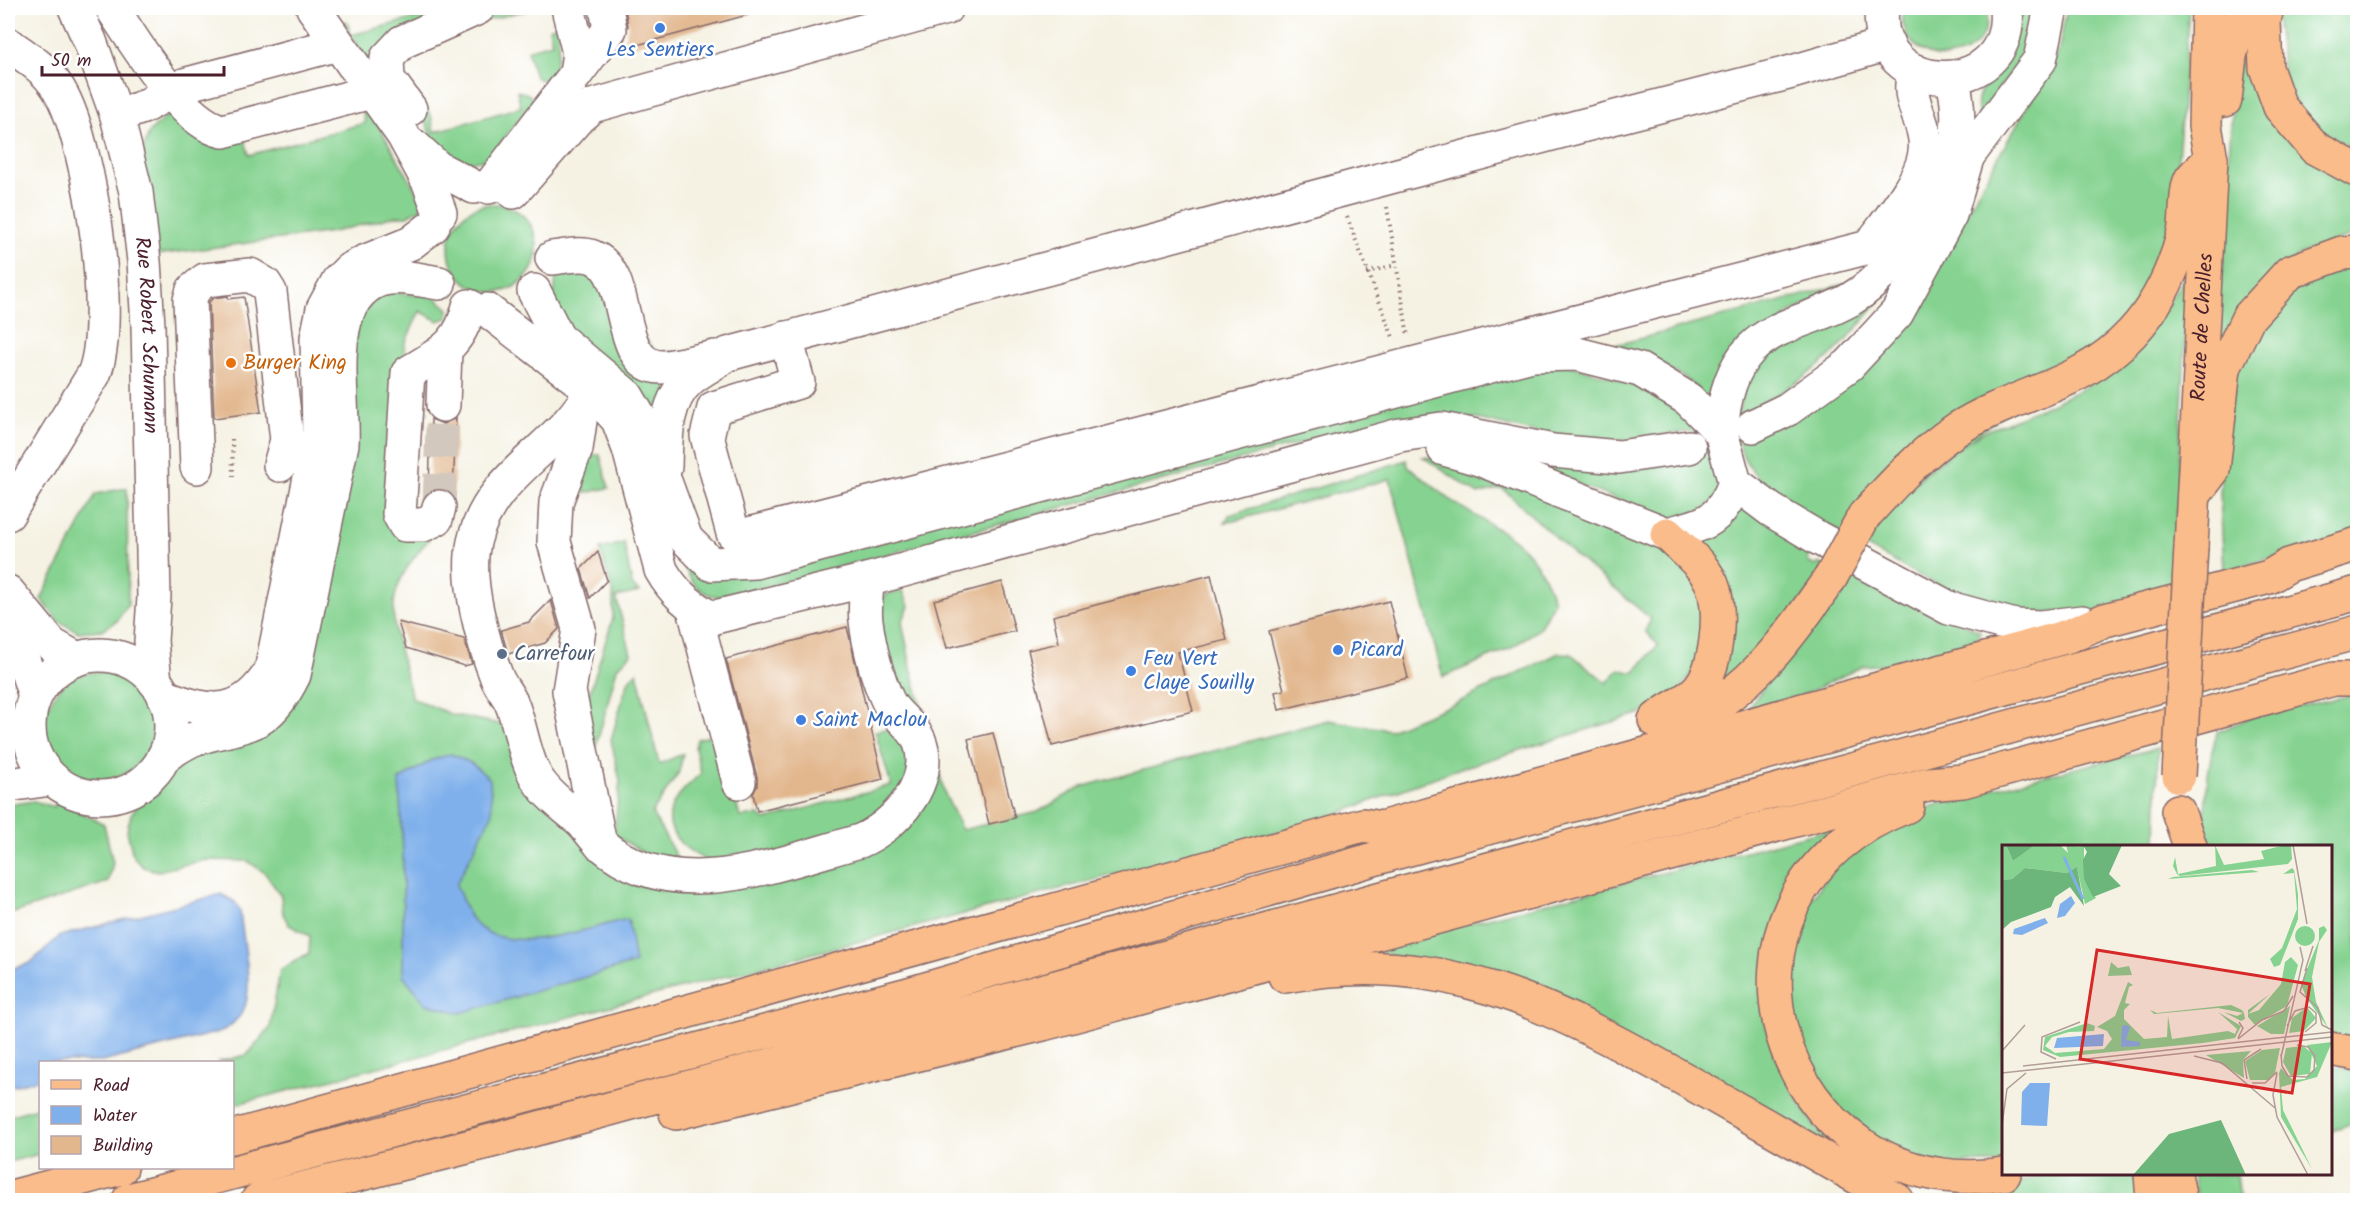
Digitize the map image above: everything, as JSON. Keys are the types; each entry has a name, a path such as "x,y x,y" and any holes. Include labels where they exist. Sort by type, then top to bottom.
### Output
{"main road":[{"name":"Route de Chelles","path":"2178,811 2211,159 2205,126 2208,8"},
{"name":"Route de Chelles","path":"2211,159 2222,128 2230,56 2243,8"},
{"path":"2267,8 2264,21 2266,68 2280,107 2315,148 2358,171"},
{"path":"1363,825 1376,808 1643,731 1667,731 1705,714 1732,696 1779,650 1831,577 1864,516 1907,467 1958,429 1992,411 2073,379 2105,359 2132,333 2155,304 2173,271 2184,230 2190,180 2211,159"},
{"path":"2194,495 2213,470 2224,368 2248,318 2290,272 2342,253 2358,252"},
{"path":"1643,731 1658,717 1682,705 1701,686 1711,663 1717,633 1714,590 1699,565 1667,534"},
{"path":"234,1136 1363,825 1381,828 1392,825 2068,636 2105,620 2269,577 2289,565 2358,544"},
{"path":"2269,577 2291,579 2358,562"},
{"path":"129,1200 905,995 1398,852 2358,593"},
{"path":"258,1200 499,1139 2358,632"},
{"path":"499,1139 576,1140 904,1059 1215,978 1929,784 1963,781 2350,674"},
{"path":"1904,1187 1878,1159 1848,1139 1822,1113 1799,1084 1778,1026 1775,968 1789,911 1803,885 1839,845 1884,815 1930,798 1963,781"},
{"path":"2176,845 2178,811"},
{"path":"2178,811 2190,845"},
{"path":"1215,978 1257,981 1301,973 1350,969 1414,969 1460,977 1507,991 1600,1033 1904,1187 1926,1188 1946,1200"},
{"path":"2332,1049 2358,1054"},
{"path":"8,1185 64,1171 99,1169"},
{"path":"8,1198 113,1169"},
{"path":"1904,1187 2002,1173"},
{"path":"2151,1175 2153,1200"},
{"path":"2175,1175 2180,1200"}],"street":[{"name":"Rue Robert Schumann","path":"75,8 90,41 117,116 136,192 144,261 154,597 151,641 159,689"},
{"path":"112,8 144,58 171,91 210,129 223,131 371,92"},
{"path":"314,8 371,92 414,145 438,168 492,189"},
{"path":"8,592 51,644 91,657 124,660 141,669 159,689 192,708 207,711 225,709 252,696 271,670 318,440 317,338 323,309 338,281 349,270 411,243 436,219 429,183 414,145 418,120 388,79 385,69 387,58 402,42 478,8"},
{"path":"568,8 579,53 576,74"},
{"path":"492,189 610,29 606,8"},
{"path":"492,189 592,106 946,8"},
{"path":"1882,8 1883,31 1888,44 1899,60 1915,71 1933,78 1962,75 1988,61 1999,46 2006,29 2007,8"},
{"path":"1753,426 1788,409 1849,365 1897,313 1950,214 1970,153 2040,60 2051,8"},
{"path":"8,44 35,63 51,78 63,98 89,187 98,240 101,357 94,374 8,514"},
{"path":"117,116 143,107 184,85 338,44"},
{"path":"552,258 584,255 602,262 612,272 633,347 638,355 652,365 661,366 728,354 1337,190 1792,72 1888,44"},
{"path":"786,338 798,382 714,408 707,436 733,533 741,536 1869,247 1920,169 1926,152 1925,136 1911,94 1910,82 1915,71"},
{"path":"1962,75 1970,153"},
{"path":"1400,435 1479,459 1667,534 1699,526 1725,508 1735,483 1721,432 1722,406 1736,366 1758,340 1788,324 1844,304 1879,279 1955,149 1958,131 1956,91 1962,75"},
{"path":"197,467 190,300 193,290 205,280 250,275 266,284 270,292 287,440 280,465"},
{"path":"164,756 196,738 225,733 255,722 268,714 288,688 294,675 342,444 341,333 345,316 353,300 380,280 397,277 439,283"},
{"path":"534,291 558,338 627,396 645,427 686,539 711,564 755,562 1532,355 1577,354 1640,370 1688,399 1721,432"},
{"path":"439,507 436,519 423,525 405,525 399,514 408,373 445,350 478,308 586,398 618,420 629,449 661,570 671,588 694,609 711,618 867,580 1400,435 1441,429 1552,451 1619,457 1689,447"},
{"path":"443,405 445,350"},
{"path":"665,477 666,432 674,398 690,379 728,354"},
{"path":"586,398 506,480 480,520 473,544 472,595 498,680 511,702 536,776 600,844 631,864 668,875 694,878 733,875 860,841 879,833 901,811 917,787 922,767 921,747 913,730 899,717 888,701 878,673 865,621 867,580"},
{"path":"586,398 576,449 556,502 554,542 579,629 569,691 600,844"},
{"path":"1735,483 1771,510 1818,538 1949,608 2015,626 2041,627 2105,620"},
{"path":"154,597 130,631 91,657 60,668 46,680 35,696 30,712 18,735 32,747 39,764 51,778 70,791 91,797 113,796 135,788 152,774 164,756 170,736 170,716 159,689"},
{"path":"694,609 739,782"},
{"path":"8,637 23,659 35,696"},
{"path":"8,785 51,778"}],"path":[{"path":"1383,178 1410,345"},
{"path":"1337,190 1395,342"},
{"path":"1367,272 1396,265"},
{"path":"232,439 233,476"}],"green space":[{"path":"455,8 383,80 342,24 347,21 351,35"},
{"path":"493,8 536,8 459,28 438,36 405,55 397,67 431,115 434,132 521,107 517,91 528,94 534,100 489,158 465,163 452,169 439,160 433,150 427,124 391,67 409,47 422,39"},
{"path":"1902,8 1987,8 1986,29 1977,44 1963,53 1946,57 1930,54 1915,45 1905,30"},
{"path":"2021,8 2040,8 2029,47 1979,117 1980,92 2002,65"},
{"path":"2067,8 2189,8 2174,216 2158,274 2127,322 1844,534 1790,504 1772,491 1757,477 1745,460 1738,442 1737,421 1741,399 1753,364 1897,275 1864,319 1831,356 1791,386 1743,413 1752,438 1936,265 2058,53"},
{"path":"2275,8 2357,8 2357,152 2314,125 2285,89"},
{"path":"557,25 557,57 552,77 541,80 535,77 528,53 529,49 552,43 549,28"},
{"path":"2247,46 2253,75 2357,180 2357,234 2299,254 2229,332 2221,336 2216,329 2235,73"},
{"path":"176,107 244,137 249,155 365,123 363,113 370,111 425,206 407,216 396,216 333,232 157,255 142,153 149,133"},
{"path":"493,204 510,208 524,217 533,231 537,248 533,265 524,279 510,288 493,292 476,288 462,279 453,265 449,248 453,231 462,217 476,208"},
{"path":"2357,258 2357,532 2326,543 2224,571 2220,493 2227,402 2243,347 2297,280"},
{"path":"592,263 670,373 660,435 562,334 553,307 556,276 573,264"},
{"path":"2185,277 2188,282 2173,591 2091,612 2032,613 1963,599 1865,546 1877,522 1944,454 1986,431 2051,404 2104,378 2148,335"},
{"path":"1852,282 1788,314 1717,408 1684,377 1616,345"},
{"path":"383,292 434,296 449,309 448,318 438,321 420,311 405,343 393,529 444,523 407,568 398,586 394,604 394,623 398,644 412,698 453,715 505,725 604,860 822,864 930,763 891,678 877,607 886,594 903,591 909,606 902,622 911,667 945,794 962,830 1038,812 1081,787 1328,720 1390,730 1457,703 1559,653 1571,654 1607,683 1619,669 1634,673 1658,645 1645,631 1651,619 1570,551 1502,488 1478,494 1423,457 1453,459 1664,544 1706,597 1696,667 1676,695 1645,712 1455,770 1312,823 234,1105 234,1061 221,1061 247,1055 270,1028 280,970 309,953 310,936 289,925 283,914 281,896 265,873 247,861 205,860 158,871 143,867 133,856 127,831 131,814 162,784 177,763 196,750 238,744 353,351 358,318"},
{"path":"1563,364 1626,382 1664,400 1680,412 1696,427 1716,458 1724,478 1725,493 1687,521 1662,516 1484,450 1701,453 1693,431 1611,442 1546,435 1477,419 1441,415 1380,422 728,597 710,595 697,587 680,557 696,569 1527,369"},
{"path":"590,448 593,455 600,455 609,488 585,493 581,476"},
{"path":"1407,460 1408,466 1446,497 1514,539 1536,562 1554,601 1539,629 1511,648 1443,677 1390,479 1225,523 1229,515"},
{"path":"127,488 128,604 117,621 102,630 78,632 58,621 41,599 96,494"},
{"path":"1743,496 1809,541 1808,562 1815,566 1820,563 1826,568 1752,665 1723,679 1720,677 1691,544"},
{"path":"624,543 632,585 639,592 616,597 631,654 617,668 596,747 580,723 613,618 613,593 600,549"},
{"path":"1847,567 1981,632 1974,642 1914,662 1863,666 1803,695 1747,710 1808,627"},
{"path":"99,672 120,676 137,688 149,705 153,726 149,747 137,764 120,776 99,780 78,776 61,764 49,747 45,726 49,705 61,688 78,676"},
{"path":"637,672 659,764 683,754 679,772 652,813 682,867 674,871 614,835 620,781 611,740 629,680"},
{"path":"2357,694 2357,1040 2332,1035 2332,845 2205,845 2208,774 2217,732 2254,716"},
{"path":"886,729 914,738 916,771 867,832 720,868 684,846 672,830 670,820 673,804 701,773 695,748 697,739 717,734 740,817 759,815 765,820 891,785 875,731"},
{"path":"2158,748 2156,845 2002,845 2002,1163 1923,1163 1845,1122 1799,1055 1787,995 1793,944 1812,899 1840,857 1907,815 1962,796"},
{"path":"34,801 54,807 58,801 104,824 113,863 108,882 8,915 8,805"},
{"path":"1839,827 1807,859 1784,896 1764,965 1763,1016 1775,1055 1792,1090 1817,1130 1845,1154 1389,954 1365,950"},
{"path":"2332,1066 2358,1072 2357,1121 2332,1131"},
{"path":"39,1107 39,1154 8,1162 8,1116"},
{"path":"2045,1175 2140,1175 2138,1200 1968,1200 1954,1191 1997,1189"},
{"path":"2192,1175 2237,1175 2240,1200 2197,1200"}],"water":[{"path":"451,754 471,763 490,779 492,814 456,885 471,918 485,931 502,938 523,940 568,934 628,919 635,963 460,1013 426,1004 403,975 403,853 399,780 432,760"},
{"path":"221,894 235,902 240,911 248,976 248,990 243,1011 223,1031 106,1061 39,1061 39,1079 8,1087 8,970 30,963 60,936"}],"building":[{"name":"Les Sentiers","path":"625,8 751,8 751,14 626,48 624,41 628,26"},
{"path":"228,296 228,299 244,297 261,412 214,418 209,302 213,298"},
{"path":"456,418 453,495 443,489 429,492 431,419 443,424"},
{"path":"598,552 607,580 590,598 581,569"},
{"path":"1211,575 1227,640 1178,652 1193,711 1052,746 1028,650 1059,643 1053,616"},
{"path":"1002,582 1015,631 947,648 934,600"},
{"path":"551,600 559,629 545,643 508,654 501,630 529,622"},
{"name":"Picard","path":"1389,601 1408,678 1279,710 1275,692 1284,690 1269,631"},
{"path":"398,622 464,639 472,664 464,666 406,648"},
{"name":"Saint Maclou","path":"847,627 883,779 757,811 753,794 757,786 757,777 726,659"},
{"path":"993,733 1015,818 989,824 968,739"}],"tunnel":[{"path":"439,507 443,405"}],"place":[{"name":"Les Sentiers","path":"660,28"},
{"name":"Burger King","path":"231,363"},
{"name":"Picard","path":"1338,650"},
{"name":"Carrefour","path":"502,654"},
{"name":"Feu Vert Claye Souilly","path":"1131,671"},
{"name":"Saint Maclou","path":"801,720"}]}
